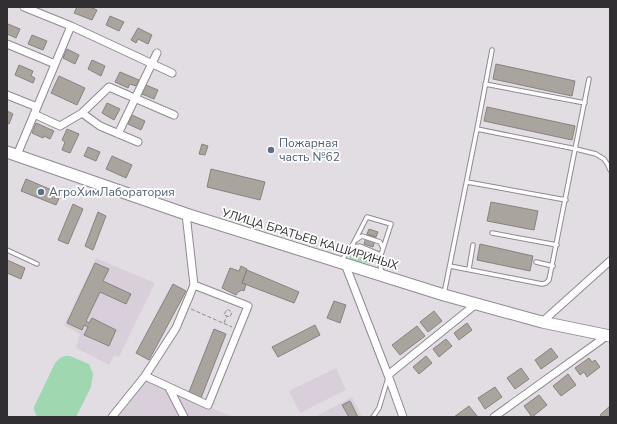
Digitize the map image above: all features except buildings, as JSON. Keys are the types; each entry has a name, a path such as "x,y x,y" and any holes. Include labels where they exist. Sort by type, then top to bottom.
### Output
{"main road":[{"name":"УЛИЦА БРАТЬЕВ КАШИРИНЫХ","path":"12,154 186,214 444,295 542,322 609,336"}],"street":[{"path":"24,7 71,26 172,73"},
{"path":"12,154 34,114 71,26"},
{"path":"7,44 55,64"},
{"path":"118,134 157,53"},
{"path":"34,114 60,126 82,113 109,87 174,115"},
{"path":"7,95 37,107"},
{"path":"82,113 100,126 138,142"},
{"path":"112,417 145,376 176,328 194,285 186,214"},
{"path":"542,322 610,261"},
{"path":"343,263 388,375 403,417"},
{"path":"145,376 208,405 248,306 194,285"},
{"path":"388,375 476,304"},
{"path":"494,417 609,336"},
{"path":"169,388 184,417"}],"lane":[{"path":"444,295 492,50"},
{"path":"450,266 542,284 549,280 590,79"},
{"path":"486,84 585,103"},
{"path":"477,129 596,154 604,159 610,170"},
{"path":"467,182 566,200"},
{"path":"343,263 367,217 391,224 379,261 382,276"},
{"path":"492,233 557,246"},
{"path":"354,241 362,236 380,242 383,248"},
{"path":"469,269 473,245"},
{"path":"351,247 360,246 381,254"},
{"path":"7,250 37,264"},
{"path":"536,262 553,266"},
{"path":"373,417 379,408 388,375"}],"path":[{"path":"185,307 239,330"},
{"path":"224,324 227,316 230,317 232,312 226,309 224,315 227,316"}],"shaded area":[{"path":"96,258 155,283 119,357 114,356 109,365 76,348 80,334 64,325"},
{"path":"336,368 346,390 300,413 289,391"},
{"path":"145,380 233,417 116,417"},
{"path":"352,397 362,417 315,417"}],"green space":[{"path":"358,249 375,256 376,261 370,264 352,260 349,257 352,250"},
{"path":"70,356 89,364 93,374 91,387 76,417 37,417 34,407 55,363 60,358"}],"place":[{"name":"Пожарная часть №62","path":"271,150"},
{"name":"АгроХимЛаборатория","path":"41,192"}]}
